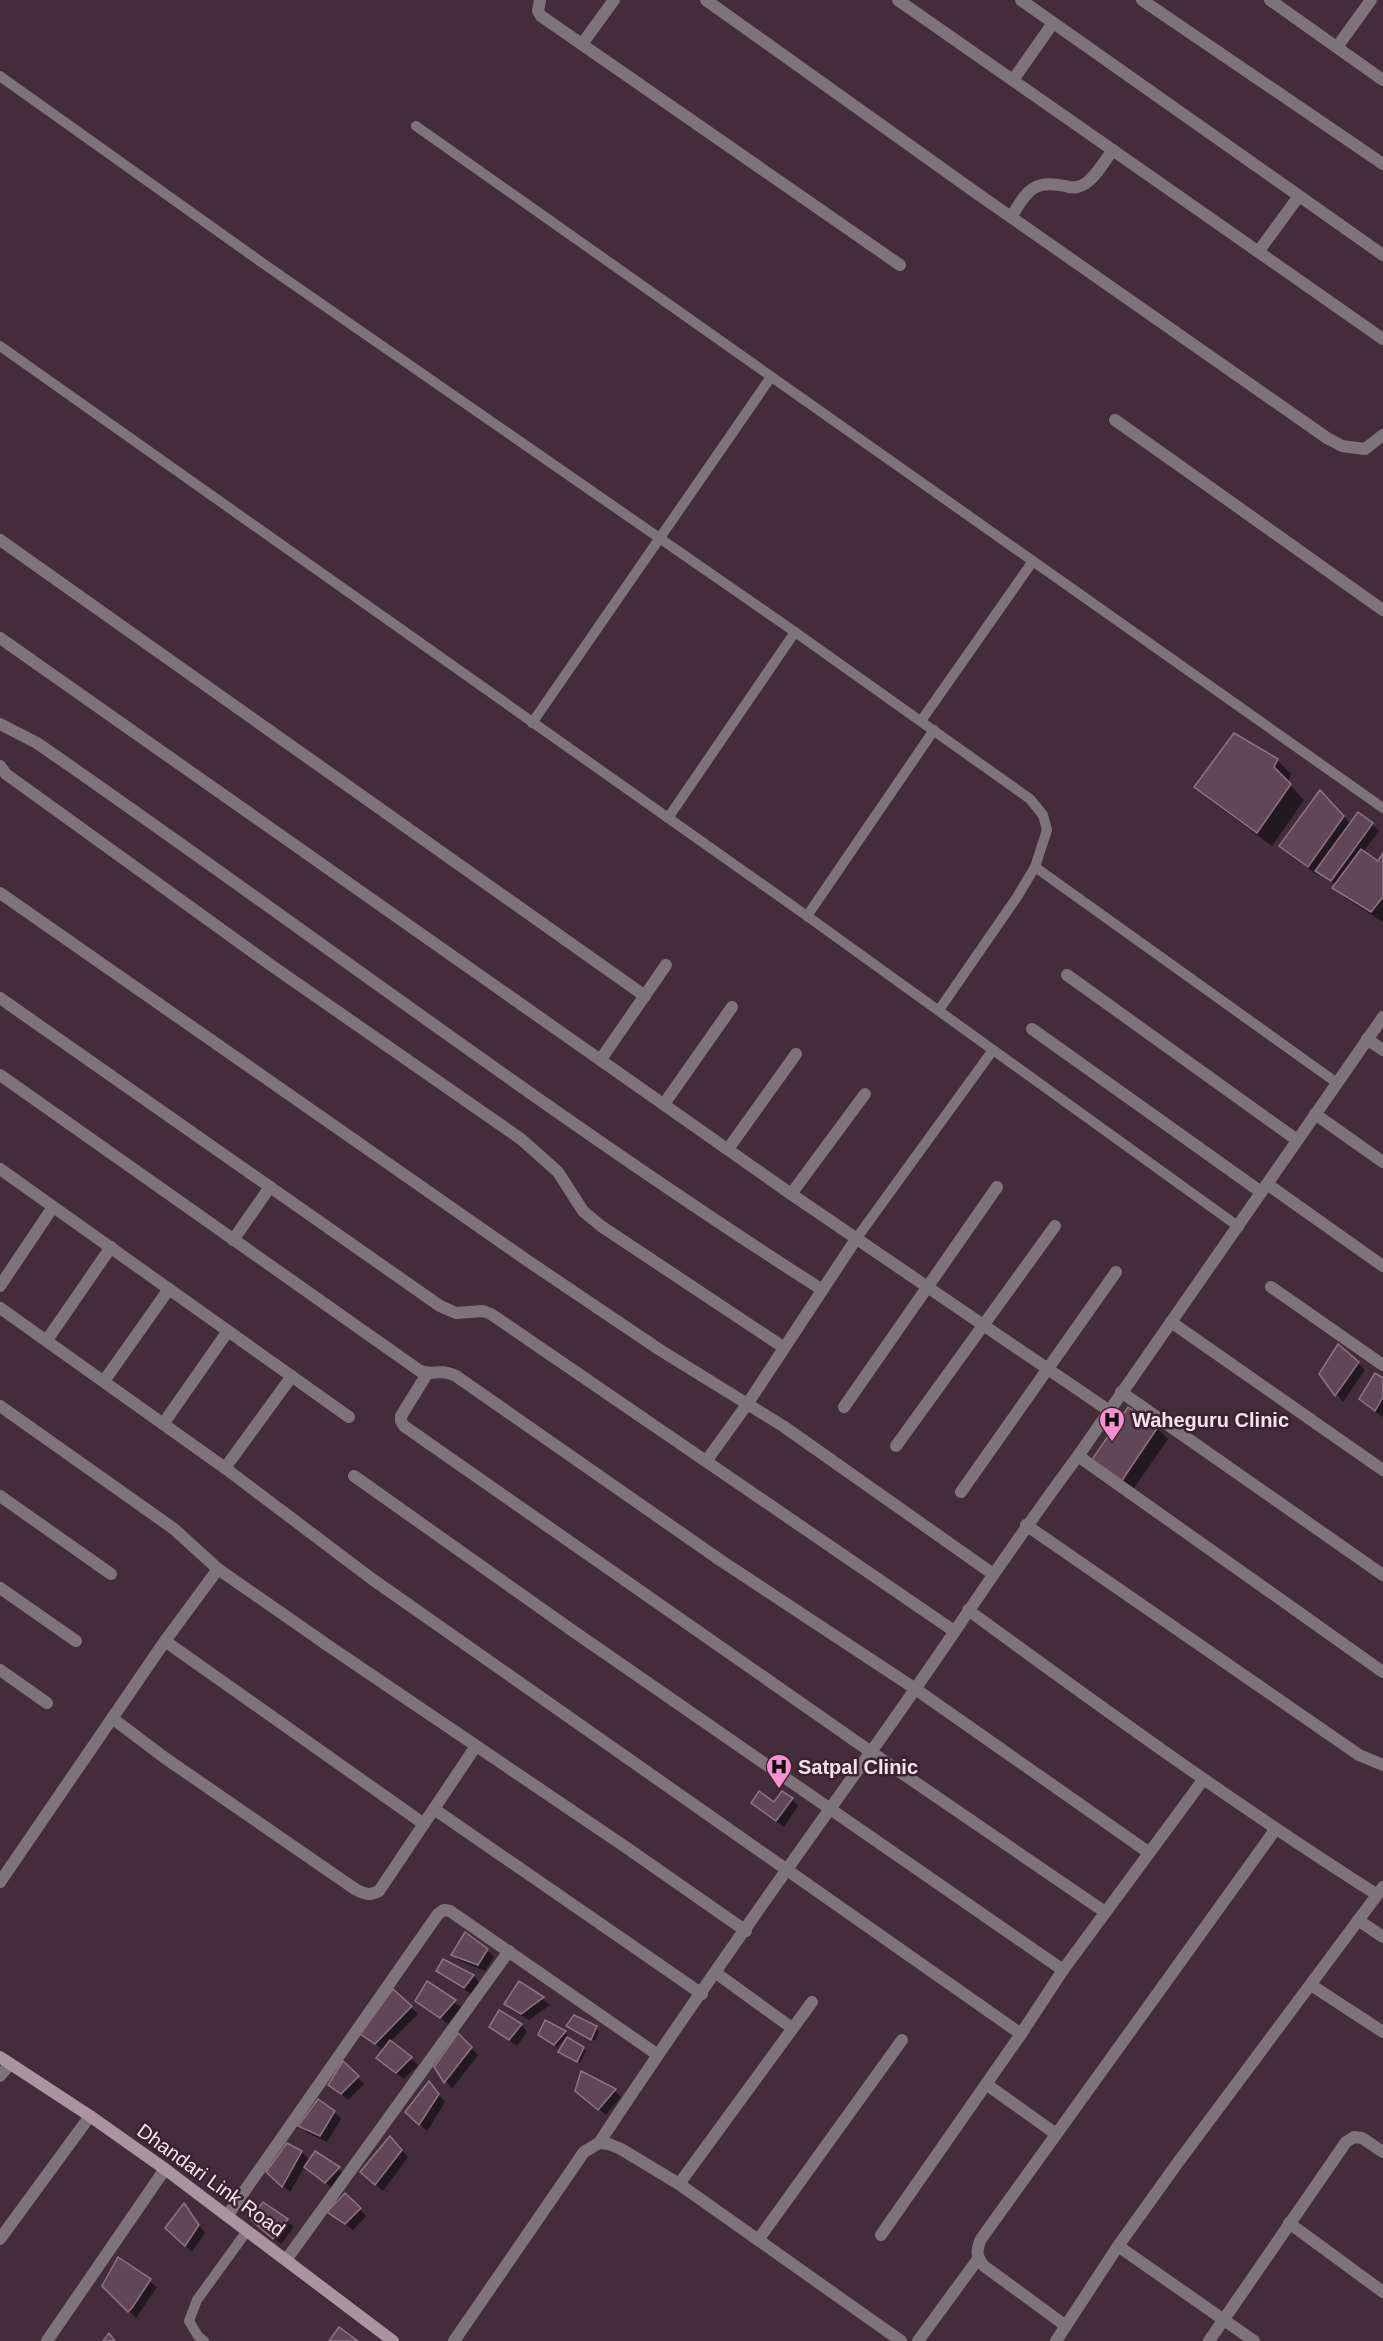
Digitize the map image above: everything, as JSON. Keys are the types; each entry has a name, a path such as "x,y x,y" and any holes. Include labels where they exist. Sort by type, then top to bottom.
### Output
{"street":[{"path":"540,0 538,11 541,16 900,265"},
{"path":"582,44 614,0"},
{"path":"706,0 1327,438 1342,446 1365,449 1383,435"},
{"path":"898,0 1383,339"},
{"path":"1020,0 1383,255"},
{"path":"1143,0 1383,164"},
{"path":"1270,0 1383,80"},
{"path":"1337,47 1371,0"},
{"path":"1013,80 1053,23"},
{"path":"1011,216 1025,194 1034,186 1042,183 1076,188 1084,184 1094,176 1113,150"},
{"path":"1258,252 1299,196"},
{"path":"1115,420 1383,610"},
{"path":"0,540 645,996"},
{"path":"0,638 791,1194 1108,1410"},
{"path":"0,724 37,743 498,1070 737,1236 821,1290"},
{"path":"0,766 6,774 274,968 521,1139 558,1172 583,1210 602,1226 783,1347"},
{"path":"0,893 518,1254 660,1350 783,1426 993,1574"},
{"path":"601,1059 666,965"},
{"path":"1067,975 1297,1140"},
{"path":"0,998 440,1306 456,1313 483,1311 491,1314 954,1631"},
{"path":"664,1104 732,1007"},
{"path":"454,2341 584,2152 599,2143 1026,1525 1078,1456 1108,1410 1239,1227 1383,1017"},
{"path":"1032,1029 1264,1188 1383,1266"},
{"path":"1367,1039 1383,1050"},
{"path":"728,1149 796,1054"},
{"path":"0,1075 420,1371 427,1374 447,1371 456,1376 720,1560 914,1688 1148,1852"},
{"path":"791,1194 865,1095"},
{"path":"1316,1114 1383,1162"},
{"path":"0,1169 350,1417"},
{"path":"233,1240 270,1187"},
{"path":"843,1407 997,1187"},
{"path":"0,1286 53,1207"},
{"path":"896,1446 1055,1226"},
{"path":"707,1461 856,1239"},
{"path":"47,1340 111,1247"},
{"path":"961,1492 1116,1272"},
{"path":"1271,1287 1383,1365"},
{"path":"104,1381 169,1289"},
{"path":"0,1308 225,1468 363,1572 1021,2034"},
{"path":"1171,1322 1383,1470"},
{"path":"163,1424 228,1330"},
{"path":"427,1374 401,1416 404,1426 871,1752 1105,1912"},
{"path":"225,1468 292,1376"},
{"path":"1121,1392 1383,1575"},
{"path":"0,1406 174,1529 218,1569 746,1931"},
{"path":"1078,1456 1383,1672"},
{"path":"354,1476 1063,1970"},
{"path":"0,1496 111,1574"},
{"path":"1026,1525 1359,1755 1383,1765"},
{"path":"0,1882 165,1641 218,1569"},
{"path":"0,1587 75,1641"},
{"path":"968,1610 1275,1830 1380,1891 1179,2161 1118,2246 1056,2341"},
{"path":"165,1641 424,1824"},
{"path":"0,1670 46,1703"},
{"path":"112,1718 183,1770 364,1894 372,1895 379,1891 476,1746"},
{"path":"881,2235 1063,1970 1203,1780"},
{"path":"434,1809 702,1994"},
{"path":"1066,2326 984,2266 978,2259 976,2251 981,2239 1275,1830"},
{"path":"227,2216 438,1914 444,1910 450,1911 658,2055"},
{"path":"1358,1920 1383,1937"},
{"path":"286,2260 509,1951"},
{"path":"716,1973 792,2028"},
{"path":"1311,1985 1383,2032"},
{"path":"679,2184 812,2002"},
{"path":"758,2241 902,2040"},
{"path":"0,2076 5,2060"},
{"name":"Dhandari Link Road","path":"5,2060 165,2169 393,2341"},
{"path":"986,2084 1056,2134"},
{"path":"0,2239 90,2116"},
{"path":"1209,2341 1346,2142 1354,2137 1362,2138 1383,2152"},
{"path":"599,2143 621,2149 679,2184 901,2341"},
{"path":"48,2341 165,2169"},
{"path":"1289,2223 1383,2292"},
{"path":"1118,2246 1254,2341"},
{"path":"918,2341 978,2259"}],"lane":[{"path":"0,76 271,269 795,632 1030,799 1043,815 1047,830 1035,867 939,1010"},
{"path":"416,126 1383,808"},
{"path":"0,346 807,916 1239,1227"},
{"path":"532,723 771,376"},
{"path":"921,721 1033,561"},
{"path":"668,818 795,632"},
{"path":"807,916 934,730"},
{"path":"1035,867 1337,1083"},
{"path":"856,1239 993,1050"},
{"path":"204,2341 189,2321 197,2300 247,2231"}],"building":[{"path":"1234,733 1278,759 1274,767 1291,784 1257,833 1194,787"},
{"path":"1320,790 1344,816 1308,867 1279,846"},
{"path":"1358,812 1373,823 1331,881 1315,871"},
{"path":"1361,849 1378,861 1383,853 1383,897 1371,912 1332,888"},
{"path":"1338,1344 1359,1362 1335,1396 1319,1374"},
{"path":"1375,1373 1383,1378 1383,1397 1375,1411 1359,1399"},
{"path":"1128,1407 1158,1427 1121,1482 1091,1461"},
{"path":"759,1791 774,1802 782,1791 793,1798 776,1821 751,1803"},
{"path":"465,1932 488,1949 478,1965 451,1955"},
{"path":"443,1959 474,1975 464,1988 436,1971"},
{"path":"427,1981 456,2000 440,2018 415,2001"},
{"path":"519,1981 544,1997 521,2014 504,2004"},
{"path":"393,1989 412,2006 375,2044 360,2034"},
{"path":"499,2010 522,2024 509,2040 489,2027"},
{"path":"574,2015 597,2026 591,2040 566,2026"},
{"path":"545,2020 566,2031 554,2045 538,2035"},
{"path":"458,2033 472,2047 444,2083 434,2067"},
{"path":"567,2037 584,2047 577,2062 558,2052"},
{"path":"390,2040 412,2057 396,2073 376,2058"},
{"path":"343,2061 359,2076 341,2094 328,2085"},
{"path":"581,2071 616,2089 598,2110 575,2091"},
{"path":"429,2081 439,2094 419,2125 405,2112"},
{"path":"318,2099 335,2111 320,2136 298,2126"},
{"path":"390,2136 402,2150 375,2185 360,2172"},
{"path":"287,2143 302,2151 282,2187 266,2172"},
{"path":"315,2151 340,2167 325,2183 304,2167"},
{"path":"345,2193 361,2208 345,2224 327,2212"},
{"path":"263,2202 288,2219 273,2239 250,2219"},
{"path":"184,2203 199,2225 185,2246 165,2228"},
{"path":"118,2257 151,2279 128,2312 102,2286"},
{"path":"339,2327 358,2341 329,2341"},
{"path":"109,2333 115,2341 103,2341"}],"place":[{"name":"Waheguru Clinic","path":"1112,1443"},
{"name":"Satpal Clinic","path":"779,1790"}]}
